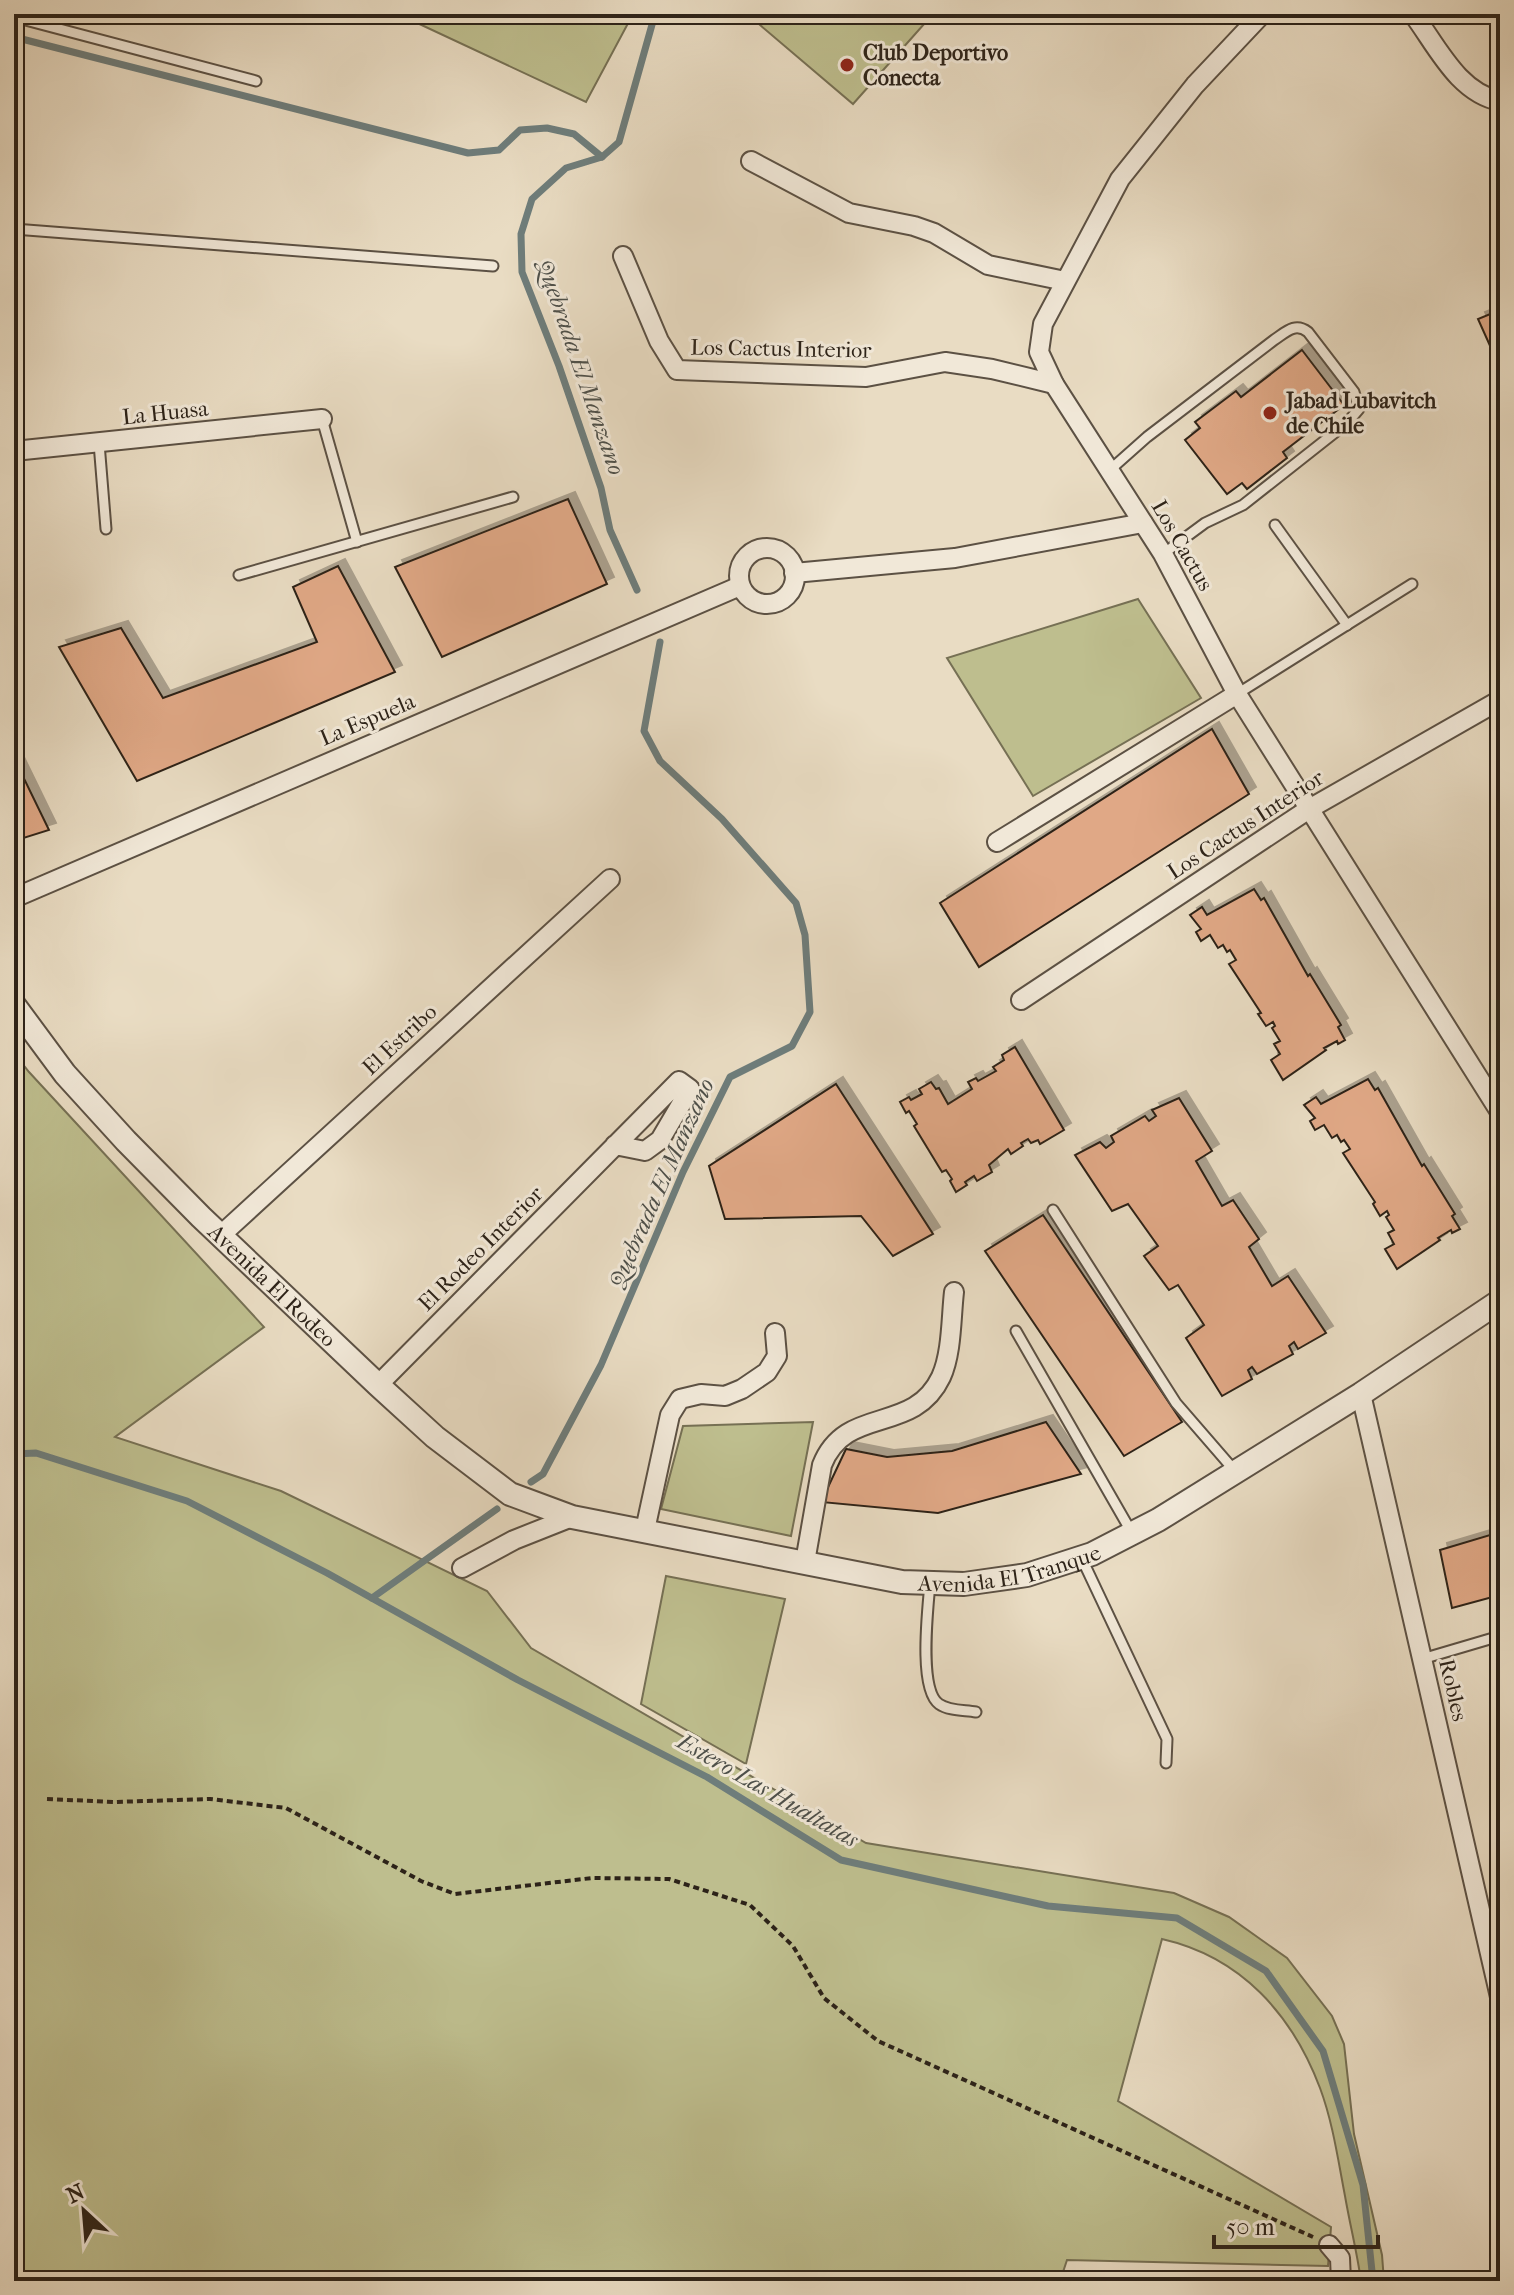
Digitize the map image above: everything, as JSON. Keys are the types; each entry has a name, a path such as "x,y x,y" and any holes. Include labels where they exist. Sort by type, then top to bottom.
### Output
{"street":[{"name":"Los Cactus","path":"1262,14 1195,85 1120,179 1043,324 1038,343 1041,361 1163,554 1237,694 1500,1112"},
{"path":"1413,14 1463,83 1481,97 1500,101"},
{"path":"751,161 849,213 934,233 988,265 1065,281"},
{"name":"Los Cactus Interior","path":"623,256 659,341 677,370 866,377 945,362 992,369 1054,384"},
{"name":"La Huasa","path":"14,451 322,419"},
{"path":"794,573 955,558 1143,523"},
{"path":"763,549 782,552 789,559 794,573 789,594 772,604 753,600 740,586 741,567 746,558 763,549"},
{"name":"La Espuela","path":"14,898 740,586"},
{"path":"997,842 1237,694"},
{"name":"Los Cactus Interior","path":"1021,1000 1309,809 1500,700"},
{"name":"El Estribo","path":"221,1235 610,879"},
{"name":"Avenida El Rodeo","path":"14,1005 86,1098 153,1169 378,1385 435,1437 510,1494 572,1517"},
{"name":"El Rodeo Interior","path":"378,1385 615,1145"},
{"path":"805,1562 826,1454 841,1435 851,1429 913,1409 933,1390 945,1366 954,1292"},
{"name":"Avenida El Tranque","path":"572,1517 887,1579 978,1583 1011,1578 1082,1559 1133,1535 1361,1394 1500,1301"},
{"path":"645,1530 670,1415 680,1399 701,1394 725,1396 767,1372 777,1356 775,1333"},
{"name":"Robles","path":"1361,1394 1500,1997"},
{"path":"462,1568 514,1540 572,1517"},
{"path":"1329,2245 1340,2258 1341,2281"}],"lane":[{"path":"14,17 256,81"},
{"path":"14,229 493,266"},
{"path":"1111,469 1147,437 1295,327 1308,332 1354,392 1359,409 1347,423 1243,505 1205,523 1163,554"},
{"path":"322,419 357,542"},
{"path":"99,443 106,529"},
{"path":"239,575 513,497"},
{"path":"1275,525 1347,625"},
{"path":"1237,694 1412,584"},
{"path":"1053,1210 1176,1403 1237,1472"},
{"path":"1016,1331 1133,1535"},
{"path":"1082,1559 1167,1739 1166,1763"},
{"path":"930,1583 925,1637 931,1694 939,1704 949,1709 976,1712"},
{"path":"1422,1659 1500,1636"}],"path":[{"path":"47,1799 115,1802 210,1799 286,1808 421,1881 455,1894 592,1878 669,1879 750,1905 793,1946 824,1998 878,2041 1329,2245"}],"green space":[{"path":"398,14 633,14 586,102"},
{"name":"Club Deportivo Conecta","path":"770,14 933,14 853,104 760,25"},
{"path":"1138,599 1201,698 1033,796 947,658"},
{"path":"14,1053 264,1327 115,1437 281,1491 487,1591 531,1648 866,1843 1174,1893 1229,1917 1287,1958 1332,2016 1344,2044 1354,2134 1382,2255 1384,2281 1361,2281 1328,2115 1320,2088 1295,2036 1260,1992 1239,1975 1216,1959 1162,1939 1118,2101 1331,2227 1328,2266 1067,2260 1060,2281 14,2281"},
{"path":"813,1422 791,1536 661,1509 683,1426"},
{"path":"666,1576 785,1599 746,1764 641,1704"}],"building":[{"path":"1500,310 1500,368 1478,319"},
{"name":"Jabad Lubavitch de Chile","path":"1302,350 1344,405 1283,452 1287,458 1247,489 1242,483 1227,494 1185,440 1200,428 1195,422 1236,391 1241,397"},
{"path":"568,499 607,584 442,657 395,567"},
{"path":"338,566 395,672 137,781 59,647 121,628 163,698 317,642 293,587"},
{"path":"1212,729 1249,794 979,967 940,903"},
{"path":"14,758 49,830 14,841"},
{"path":"1254,889 1261,900 1264,898 1308,976 1310,974 1341,1025 1338,1027 1345,1040 1324,1048 1326,1050 1283,1080 1271,1060 1280,1054 1274,1044 1280,1041 1272,1028 1275,1026 1273,1022 1266,1026 1258,1014 1261,1013 1229,964 1236,960 1230,950 1227,952 1223,945 1218,948 1210,935 1201,941 1196,932 1201,929 1190,915 1202,907 1207,915"},
{"path":"1015,1047 1064,1130 1040,1144 1038,1140 1031,1143 1028,1139 1011,1154 1008,1149 989,1165 992,1172 977,1181 974,1176 956,1192 950,1181 952,1179 946,1170 942,1172 914,1126 917,1124 900,1102 922,1094 919,1089 931,1082 936,1089 939,1088 948,1104 972,1089 968,1082 976,1078 978,1081 996,1071 993,1067 1004,1060 1002,1055"},
{"path":"1368,1079 1375,1090 1378,1088 1422,1166 1424,1164 1455,1214 1452,1216 1460,1229 1452,1233 1451,1230 1438,1238 1440,1240 1397,1269 1385,1249 1394,1244 1388,1233 1394,1230 1386,1217 1389,1215 1387,1211 1380,1216 1373,1204 1375,1202 1343,1153 1350,1149 1344,1140 1341,1142 1337,1135 1332,1138 1324,1125 1315,1130 1310,1121 1315,1118 1304,1105 1316,1097 1321,1104"},
{"path":"836,1084 933,1234 893,1256 861,1216 725,1219 709,1166"},
{"path":"1179,1098 1212,1151 1196,1161 1222,1206 1233,1200 1259,1239 1249,1247 1272,1286 1288,1276 1326,1333 1298,1349 1294,1342 1289,1346 1293,1354 1257,1374 1252,1367 1248,1370 1252,1379 1222,1396 1186,1338 1204,1325 1178,1285 1169,1290 1144,1256 1158,1246 1128,1204 1112,1211 1075,1155 1100,1142 1106,1148 1114,1142 1111,1136 1145,1116 1149,1121 1156,1116 1152,1110"},
{"path":"1043,1215 1182,1422 1124,1456 985,1251"},
{"path":"1046,1422 1081,1474 938,1513 821,1502 846,1449 887,1457 952,1451"},
{"path":"1500,1532 1500,1595 1452,1608 1440,1550"}],"waterway":[{"name":"Quebrada El Manzano","path":"637,590 610,530 601,488 559,366 522,272 521,234 532,199 566,168 602,157 619,142 655,14"},
{"path":"14,37 468,153 499,150 520,130 547,128 574,134 602,157"},
{"name":"Quebrada El Manzano","path":"531,1482 543,1474 601,1365 683,1172 730,1077 792,1046 810,1012 805,935 796,903 722,819 660,761 644,731 660,642"},
{"name":"Estero Las Hualtatas","path":"14,1454 36,1453 187,1501 327,1573 518,1680 707,1777 841,1860 1048,1906 1177,1918 1266,1971 1323,2051 1363,2185 1373,2281"},
{"name":"Quebrada El Manzano","path":"372,1598 497,1509"}],"place":[{"name":"Club Deportivo Conecta","path":"847,65"},
{"name":"Jabad Lubavitch de Chile","path":"1270,413"}]}
